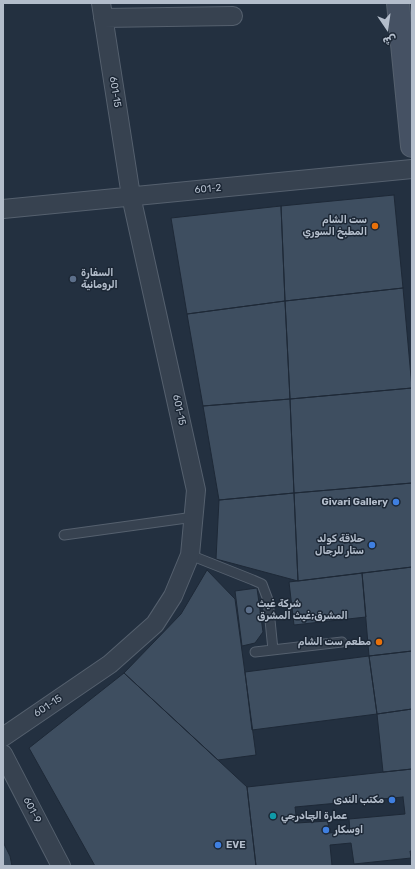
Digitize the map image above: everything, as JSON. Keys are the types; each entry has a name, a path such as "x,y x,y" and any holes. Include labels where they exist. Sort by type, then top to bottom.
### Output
{"street":[{"path":"398,3 412,146"},
{"path":"102,11 233,16"},
{"name":"601-15","path":"3,737 110,664 155,624 173,596 190,555 196,490 131,196 102,11"},
{"name":"601-2","path":"3,209 412,170"},
{"name":"601-9","path":"3,754 61,866"}],"lane":[{"path":"64,535 194,516"},
{"path":"190,555 262,584 268,600 273,650"},
{"path":"255,652 342,642"}],"building":[{"path":"394,195 403,288 285,301 281,206"},
{"path":"281,206 285,301 187,314 171,218"},
{"path":"403,288 412,388 290,399 285,301"},
{"path":"285,301 290,399 203,406 187,314"},
{"path":"412,388 412,483 294,493 290,399"},
{"path":"290,399 294,493 219,500 203,406"},
{"path":"412,483 412,567 298,581 294,493"},
{"path":"294,493 298,581 216,559 219,500"},
{"path":"412,567 412,651 369,656 362,573"},
{"path":"207,570 235,599 256,755 218,760 124,673 181,614"},
{"path":"362,573 366,617 294,625 289,582"},
{"path":"257,588 263,632 255,643 242,646 235,591"},
{"path":"412,651 412,709 377,714 369,656"},
{"path":"369,656 377,714 252,730 245,672"},
{"path":"124,673 247,787 256,866 95,866 29,748"},
{"path":"412,709 412,769 383,772 377,714"},
{"name":"عمارة الچادرجي","path":"412,769 411,858 354,864 351,843 330,845 332,866 256,866 247,787","holes":["403,797 405,814 349,819 350,831 329,833 328,821 297,823 295,807"]},
{"path":"3,842 10,856 12,866 3,866"}],"place":[{"name":"ست الشام المطبخ السوري","path":"375,226"},
{"name":"السفارة الرومانية","path":"73,279"},
{"name":"Givari Gallery","path":"396,502"},
{"name":"حلاقة كولد ستار للرجال","path":"372,545"},
{"name":"شركة غيث المشرق;غيث المشرق","path":"249,610"},
{"name":"مطعم ست الشام","path":"379,642"},
{"name":"مكتب الندى","path":"392,800"},
{"name":"عمارة الچادرجي","path":"273,816"},
{"name":"اوسكار","path":"326,830"},
{"name":"EVE","path":"218,845"}]}
